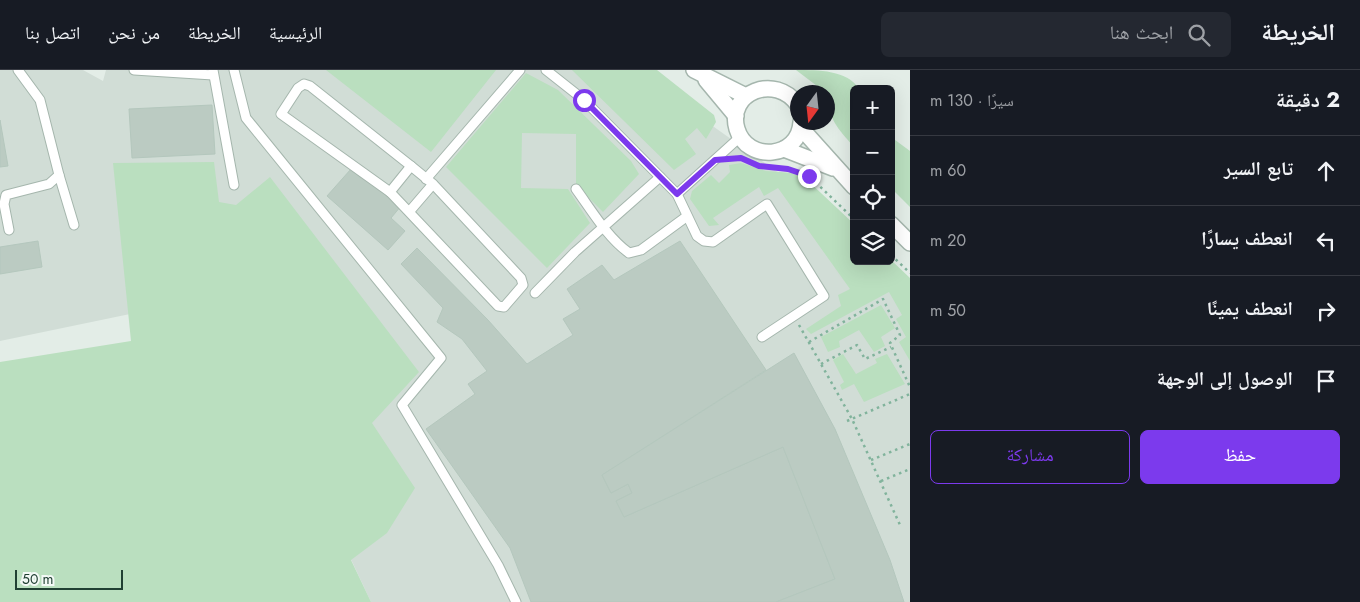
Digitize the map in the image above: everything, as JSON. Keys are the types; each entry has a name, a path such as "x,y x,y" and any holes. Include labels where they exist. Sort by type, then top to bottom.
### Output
{"street":[{"path":"698,72 746,96"},
{"path":"698,72 736,116"},
{"path":"790,97 785,92 775,88 764,88 746,96 739,105 736,127 740,138 748,146 768,153 784,149 797,138 799,130"},
{"path":"805,130 835,168 850,183"},
{"path":"784,149 835,168"},
{"path":"895,228 910,243"}],"lane":[{"path":"18,70 40,100 74,225"},
{"path":"134,70 213,73 234,185"},
{"path":"234,70 246,118 441,358 402,405 498,565 516,602"},
{"path":"409,212 429,182 520,70"},
{"path":"546,70 584,100 677,194 686,217 697,236 704,241 713,242 767,204 824,296 762,337"},
{"path":"304,84 310,86 411,166 429,182 521,278 523,284 504,307 498,306 390,192 281,114 298,88 304,84"},
{"path":"677,194 740,138"},
{"path":"390,192 411,166"},
{"path":"9,230 4,204 6,195 49,184 59,174"},
{"path":"535,293 603,226 660,177"},
{"path":"576,189 603,226 620,246 629,253 640,250 686,217"}],"path":[{"path":"769,167 788,169 809,176 850,215"},
{"path":"895,259 910,273"},
{"path":"809,342 883,299 900,335 890,343 910,387"},
{"path":"794,316 852,419 900,525"},
{"path":"821,364 857,344 866,359 892,346"},
{"path":"847,421 910,394"},
{"path":"871,460 910,444"},
{"path":"880,482 910,469"}],"shaded area":[{"path":"0,70 83,70 103,81 106,70 634,70 804,191 850,255 850,265 860,265 910,296 910,602 371,602 333,521 130,314 0,341"}],"green space":[{"path":"326,70 496,70 431,152"},
{"path":"572,70 657,70 714,115 716,122 706,139 697,128 685,139 696,154 674,170"},
{"path":"796,70 832,72 848,78 856,85 850,85 850,142 835,122 835,85 816,85"},
{"path":"526,73 558,90 631,161 639,174 603,212 576,185 576,134 522,133 521,188 568,189 590,223 547,268 446,167"},
{"path":"895,140 910,151 910,207 895,192"},
{"path":"214,162 219,202 236,205 270,177 419,372 372,423 415,488 387,533 351,560 371,602 0,602 0,362 131,341 113,163"},
{"path":"741,163 766,171 794,173 805,178 850,220 850,265 895,264 910,278 910,361 899,342 906,337 896,319 902,315 889,292 811,334 806,329 841,306 838,295 850,289 778,188 764,196 759,187 713,218 719,225 709,226 690,199 692,191 711,175 719,183 730,172 729,165"},
{"path":"881,305 895,328 881,337 885,346 874,352 859,330 839,341 840,347 828,352 821,337"},
{"path":"843,354 856,374 877,363 875,359 887,354 905,384 864,402 854,384 842,390 840,385 844,382 833,360"}],"building":[{"path":"212,105 215,154 132,158 129,109"},
{"path":"0,120 8,166 0,167"},
{"path":"351,169 361,178 365,174 401,206 391,218 405,231 388,250 327,196"},
{"path":"38,241 42,267 0,274 0,247"},
{"path":"680,241 766,370 602,475 611,493 628,484 632,493 616,501 624,517 783,447 835,579 776,602 531,602 510,548 426,429 475,394 468,384 487,371 462,339 437,322 443,308 401,264 417,248 488,320 527,364 573,335 563,319 580,309 567,289 602,265 614,280"},
{"path":"794,353 835,429 890,560 904,602 776,602 835,579 783,447 624,517 616,501 632,493 628,484 611,493 602,475"}],"route":[{"path":"584,100 677,194 715,160 741,158 759,166 788,169 809,176"}]}
